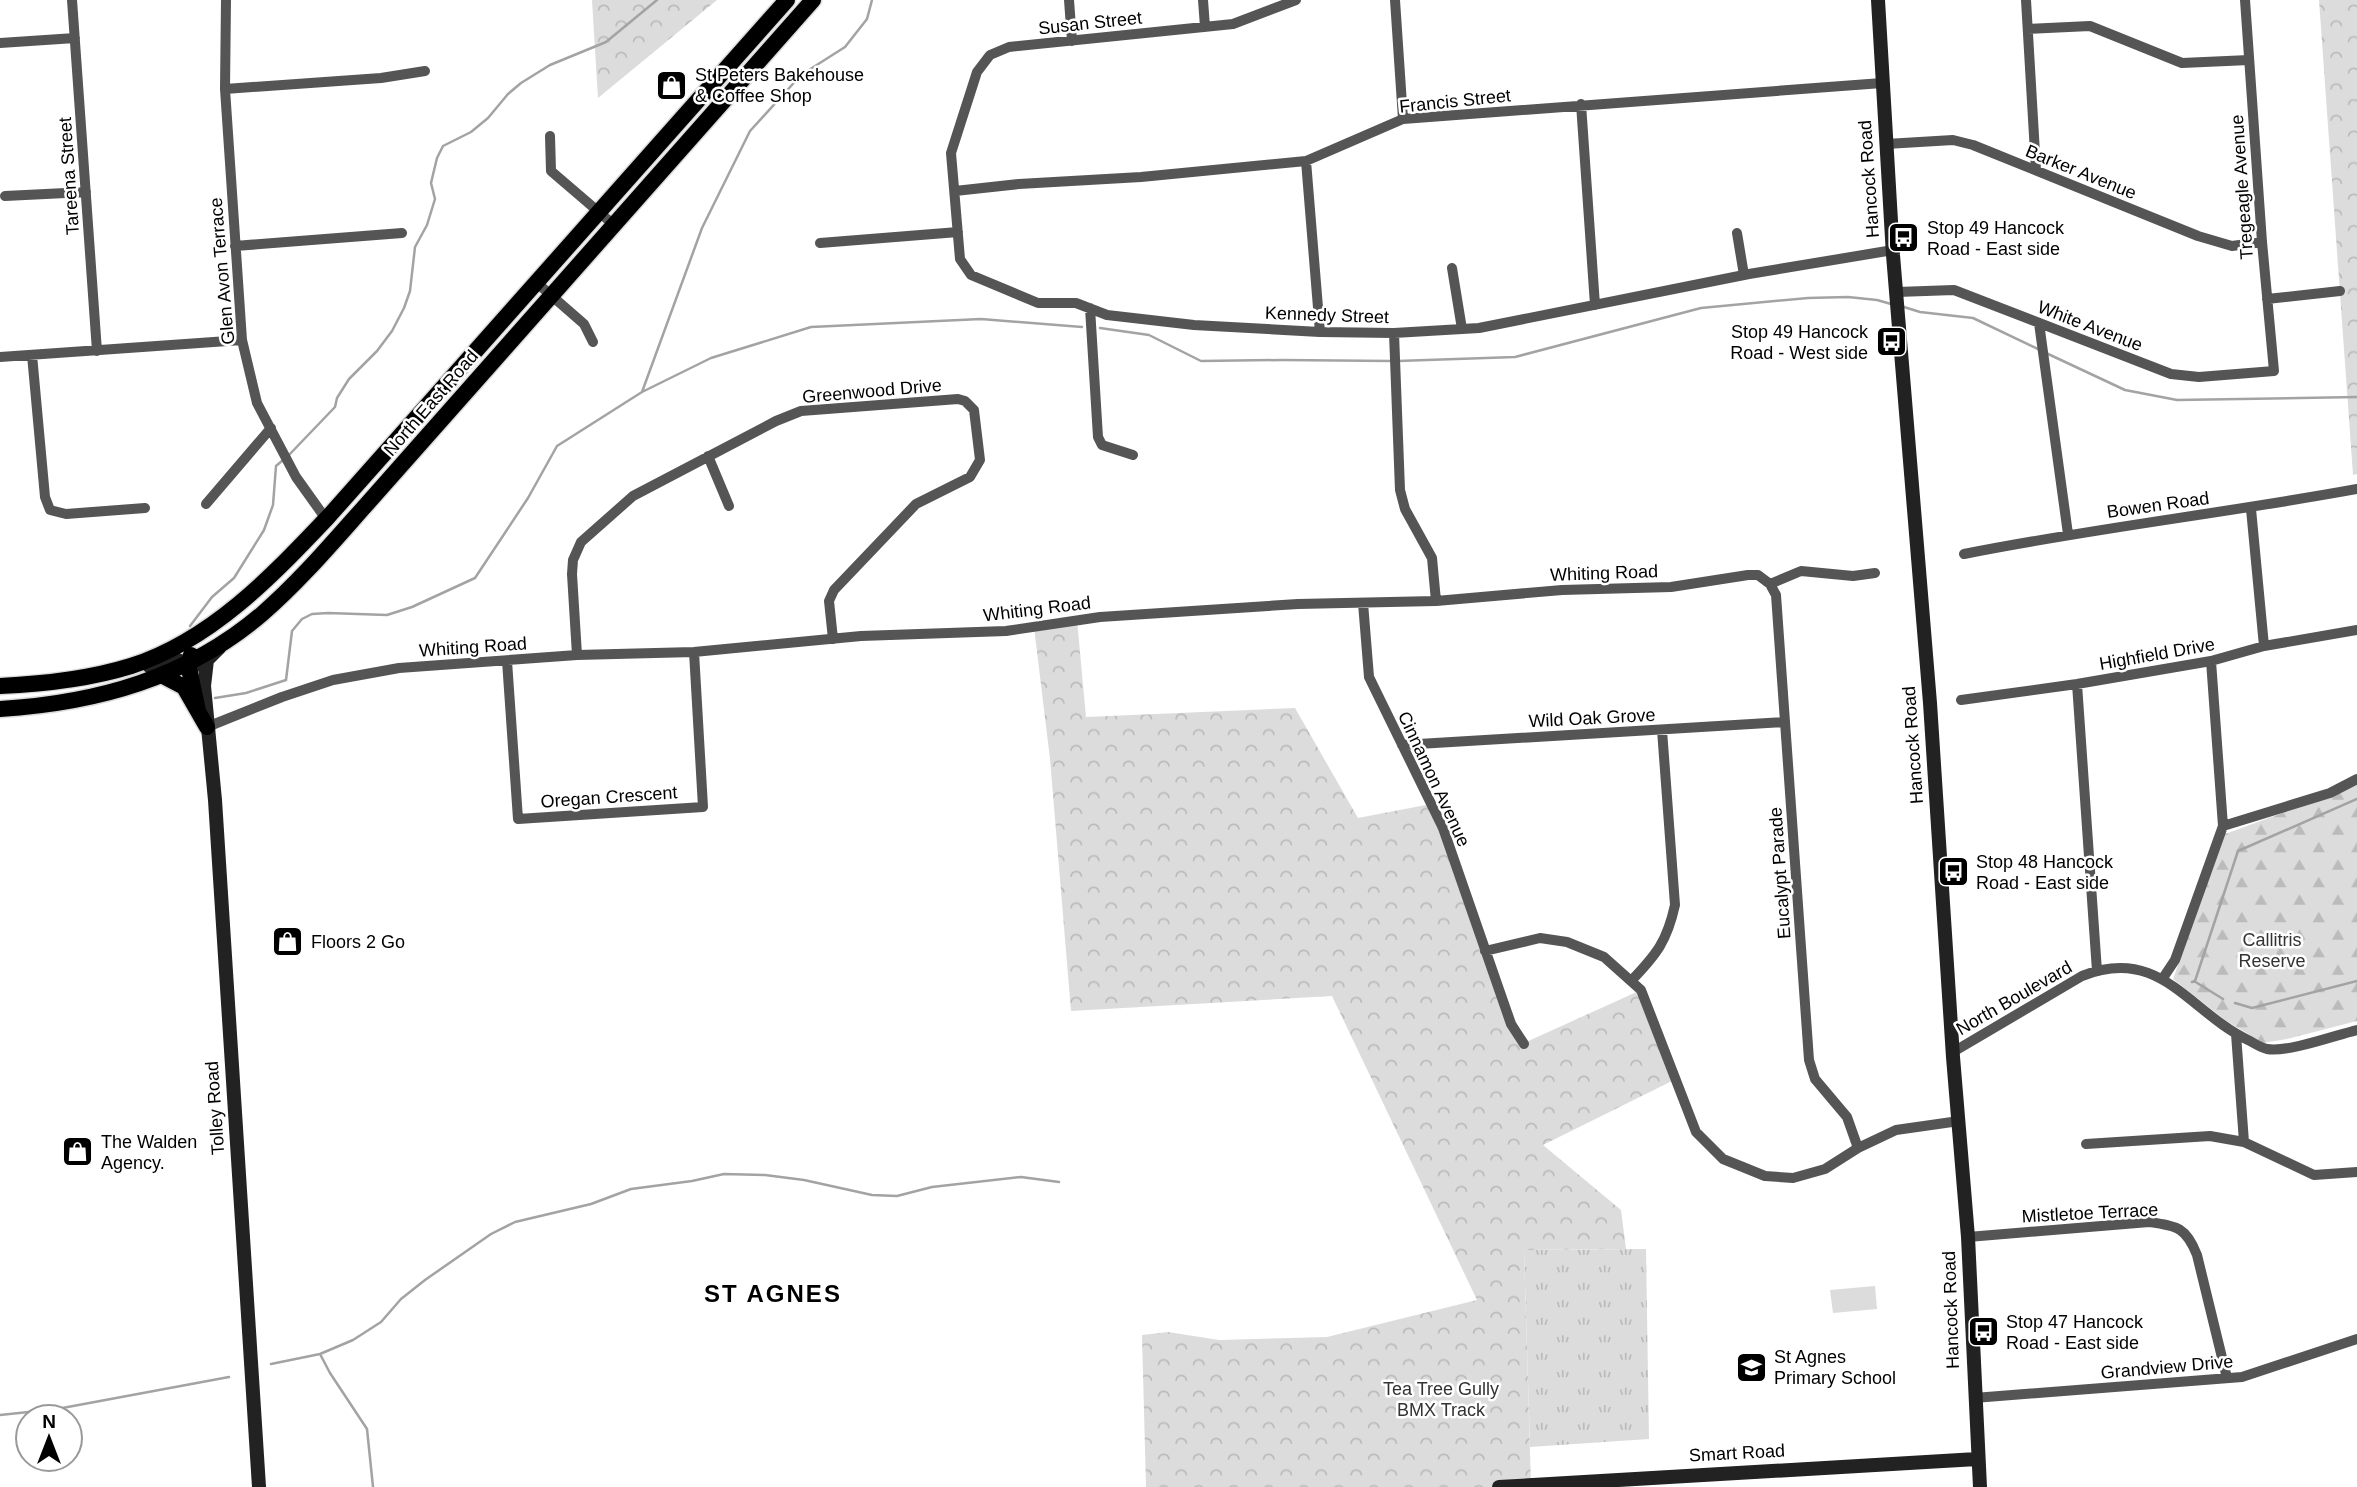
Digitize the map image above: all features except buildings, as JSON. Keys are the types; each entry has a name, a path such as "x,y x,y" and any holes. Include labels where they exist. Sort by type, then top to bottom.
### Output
{"main road":[{"name":"North East Road","path":"0,687 69,680 120,669 159,654 205,628 261,586 326,519 787,0"},
{"name":"Hancock Road","path":"1878,0 1893,250 1930,706 1968,1237 1980,1487"},
{"name":"North East Road","path":"0,709 83,699 135,687 188,664 224,644 262,614 325,551 810,1"},
{"path":"325,551 328,528 326,519 339,519 366,505"},
{"path":"198,710 188,664 205,628"},
{"path":"204,686 208,660 224,644"},
{"path":"120,669 150,666 169,659 188,664 197,670 204,686"},
{"path":"163,676 184,687 206,727"},
{"name":"Tolley Road","path":"204,686 215,800 259,1487"},
{"name":"Smart Road","path":"1499,1487 1642,1483 1977,1459"}],"street":[{"name":"Tareena Street","path":"72,0 97,351"},
{"name":"Glen Avon Terrace","path":"226,0 225,89 242,340 257,403 310,500 326,519"},
{"path":"1069,0 1072,41"},
{"path":"1203,0 1205,27"},
{"name":"Susan Street","path":"976,72 990,55 1009,47 1233,24 1296,0"},
{"path":"1395,0 1403,119"},
{"path":"2026,0 2036,170"},
{"name":"Tregeagle Avenue","path":"2245,0 2274,371"},
{"path":"2028,29 2090,26 2182,63 2249,60"},
{"path":"0,43 75,38"},
{"path":"225,89 381,78 425,71"},
{"name":"Kennedy Street","path":"976,72 951,153 960,259 971,275 1038,303 1076,303 1107,315 1194,325 1394,333 1479,328 1744,275 1893,250"},
{"name":"Francis Street","path":"955,191 1019,184 1142,177 1306,160 1403,119 1882,83"},
{"path":"1581,104 1595,304"},
{"path":"551,136 551,172 614,225"},
{"name":"Barker Avenue","path":"1886,144 1953,140 1973,145 2198,236 2232,246 2262,242"},
{"path":"1306,160 1320,332"},
{"path":"5,196 86,192"},
{"path":"820,243 958,232"},
{"path":"235,246 402,233"},
{"path":"1737,233 1744,275"},
{"path":"1451,268 1462,329"},
{"path":"537,283 584,324 593,342"},
{"name":"White Avenue","path":"1898,301 1954,290 2171,374 2199,377 2274,371"},
{"path":"2267,299 2340,291"},
{"path":"1090,308 1098,437 1102,445 1133,455"},
{"path":"2039,323 2068,534"},
{"path":"1394,333 1400,490 1405,509 1432,558 1436,601"},
{"path":"0,357 242,340"},
{"path":"32,355 45,497 50,510 66,514 145,508"},
{"name":"Greenwood Drive","path":"577,655 573,560 581,542 633,496 776,421 801,411 958,399 965,401 974,410 980,460 970,477 916,504 834,590 829,601 833,639"},
{"path":"206,504 271,428"},
{"path":"708,456 729,506"},
{"name":"Bowen Road","path":"1964,554 2068,534 2251,509 2357,489"},
{"path":"2251,509 2264,646"},
{"path":"1770,584 1801,572 1853,576 1875,573"},
{"name":"Whiting Road","path":"206,727 333,680 399,668 577,655 694,652 833,639 1006,631 1100,617 1298,604 1436,601 1562,590 1671,587 1748,575 1758,575 1770,584"},
{"name":"Eucalypt Parade","path":"1770,584 1776,595 1809,1060 1815,1079 1847,1117 1858,1148"},
{"name":"Cinnamon Avenue","path":"1363,603 1369,677 1443,828 1511,1024 1524,1044"},
{"name":"Highfield Drive","path":"1961,700 2211,662 2264,646 2357,629"},
{"name":"Oregan Crescent","path":"507,661 518,819 703,807 694,652"},
{"path":"2162,978 2175,960 2224,826 2211,662"},
{"path":"2077,684 2097,971"},
{"name":"Wild Oak Grove","path":"1402,745 1785,722"},
{"path":"1631,981 1653,958 1664,940 1675,905 1662,730"},
{"path":"2224,826 2330,793 2357,779"},
{"path":"1485,951 1539,938 1567,942 1604,957 1641,990 1696,1132 1723,1159 1765,1176 1793,1178 1825,1169 1858,1148 1896,1130 1958,1121"},
{"name":"North Boulevard","path":"1953,1052 2065,985 2097,971 2127,967 2162,978 2236,1034 2267,1049 2290,1047 2357,1030"},
{"path":"2236,1034 2244,1142"},
{"path":"2086,1144 2210,1136 2244,1142 2314,1175 2357,1172"},
{"name":"Mistletoe Terrace","path":"1968,1237 2149,1222 2174,1225 2189,1236 2197,1255 2227,1378"},
{"name":"Grandview Drive","path":"1975,1398 2227,1378 2266,1370 2357,1339"}],"green space":[{"path":"592,0 717,0 598,98"},
{"path":"2319,0 2357,0 2357,474 2353,475"},
{"name":"Tea Tree Gully BMX Track","path":"1077,620 1086,717 1295,708 1358,818 1431,804 1443,828 1524,1043 1641,990 1676,1079 1543,1145 1621,1210 1626,1249 1524,1250 1531,1485 1146,1487 1142,1335 1168,1332 1219,1340 1327,1337 1477,1300 1332,996 1071,1011 1050,759 1034,627"},
{"name":"Callitris Reserve","path":"2357,782 2357,1021 2263,1043 2225,1020 2173,979 2225,834 2302,806"},
{"path":"1646,1249 1649,1439 1530,1447 1524,1250"},
{"path":"1875,1286 1877,1309 1833,1313 1830,1290"}],"waterway":[{"path":"288,456 335,407 337,398 349,379 377,351 404,308 410,291 415,247 427,225 435,199 431,183 443,146 471,132 521,83 550,65 606,42 657,0"},
{"path":"642,392 702,228 750,131 801,75 845,47 867,19 872,0"},
{"path":"1398,361 1515,357 1701,308 1848,297 1891,304"},
{"path":"1904,307 1920,312 1973,318 2040,350"},
{"path":"215,698 246,693 286,680 292,631 302,619 312,614 387,615 412,607 475,578 528,498 557,446 642,392 711,358 811,327 981,319 1082,327"},
{"path":"1100,328 1149,335 1201,361 1391,361"},
{"path":"2046,353 2125,390 2177,400 2357,397"},
{"path":"190,626 212,597 234,578 264,530 273,505 276,466 283,460"},
{"path":"2192,982 2195,981 2238,851 2357,799"},
{"path":"2194,981 2223,999"},
{"path":"2235,1003 2252,1008 2357,981"},
{"path":"271,1364 320,1354 353,1340 381,1322 401,1299 425,1280 491,1234 515,1222 591,1204 631,1189 724,1174 765,1175 804,1180 872,1195 897,1196 932,1187 1021,1177 1059,1182"},
{"path":"320,1354 367,1429 373,1487"},
{"path":"0,1415 57,1409 229,1377"}],"place":[{"name":"St Peters Bakehouse & Coffee Shop","path":"672,85"},
{"name":"Stop 49 Hancock Road - East side","path":"1904,238"},
{"name":"Stop 49 Hancock Road - West side","path":"1891,342"},
{"name":"Stop 48 Hancock Road - East side","path":"1953,872"},
{"name":"Floors 2 Go","path":"288,942"},
{"name":"The Walden Agency.","path":"78,1152"},
{"name":"Stop 47 Hancock Road - East side","path":"1983,1332"},
{"name":"St Agnes Primary School","path":"1751,1367"}],"district":[{"name":"ST AGNES","path":"773,1294"}]}
